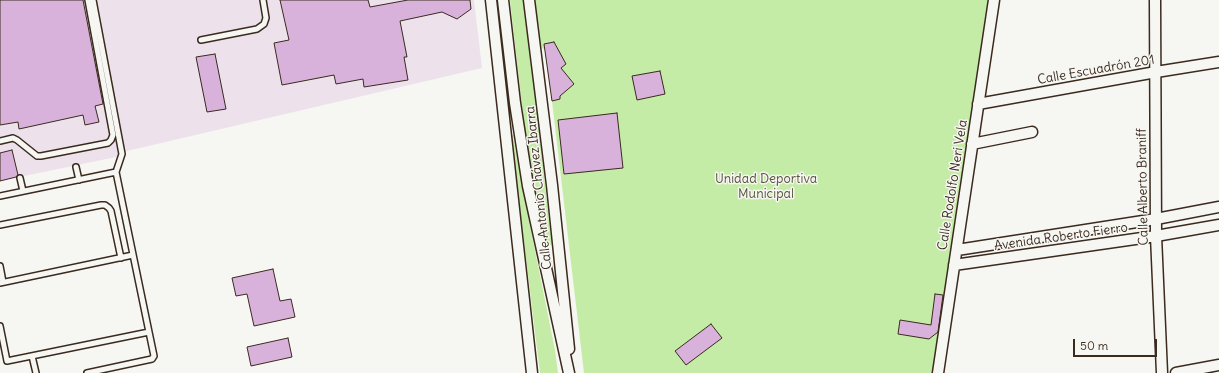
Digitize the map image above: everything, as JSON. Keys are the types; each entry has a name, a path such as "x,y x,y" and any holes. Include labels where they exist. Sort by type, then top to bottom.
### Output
{"street":[{"name":"Calle Antonio Chávez Ibarra","path":"491,0 532,373"},
{"path":"504,0 515,104 528,186 570,373"},
{"name":"Calle Antonio Chávez Ibarra","path":"529,0 552,185 570,373"},
{"name":"Calle Rodolfo Neri Vela","path":"938,373 994,0"},
{"name":"Calle Alberto Braniff","path":"1155,0 1156,236 1162,373"},
{"name":"Calle Escuadrón 201","path":"978,104 1219,62"},
{"path":"972,144 1032,132"},
{"name":"Avenida Roberto Fierro","path":"957,250 1156,219 1219,207"},
{"name":"Avenida Roberto Fierro","path":"954,266 1156,236 1219,225"},
{"path":"1176,373 1219,365"}],"lane":[{"path":"0,141 14,138 37,156 41,156 108,143 111,140 113,135 88,0"},
{"path":"87,373 152,358 154,356 116,172 122,154 93,0"},
{"path":"200,40 257,29 264,24 266,18 263,0"},
{"path":"76,167 79,180"},
{"path":"0,196 116,172"},
{"path":"20,178 23,191"},
{"path":"0,225 105,205 111,211 121,258"},
{"path":"0,266 2,282 133,256"},
{"path":"0,326 7,361 149,332"},
{"path":"32,356 36,373"}],"shaded area":[{"path":"0,0 474,0 482,68 127,151 121,156 0,181"}],"green space":[{"path":"510,0 524,0 552,245 544,245 525,133"},
{"name":"Unidad Deportiva Municipal","path":"533,0 994,0 937,373 584,373 552,101 545,50 539,45"},
{"path":"511,135 513,135 555,350 558,373 540,373"}],"building":[{"path":"0,0 83,0 103,104 95,106 99,122 85,125 83,115 19,129 18,122 0,125"},
{"path":"280,0 368,0 370,7 408,0 470,0 471,9 457,19 442,12 400,21 407,57 404,57 408,80 364,87 363,79 336,84 334,75 282,85 274,43 289,40"},
{"path":"554,42 566,64 561,68 574,84 560,96 560,99 552,101 544,44"},
{"path":"215,54 226,109 207,112 196,57"},
{"path":"660,71 665,94 637,100 632,76"},
{"path":"617,113 623,168 564,174 558,120"},
{"path":"12,150 18,175 16,177 0,181 0,153"},
{"path":"273,269 280,301 291,299 295,317 254,326 247,294 236,296 232,278"},
{"path":"935,294 943,295 938,332 929,339 898,334 900,320 931,325"},
{"path":"711,324 722,338 686,365 675,351"},
{"path":"288,338 292,357 251,366 247,347"}]}
